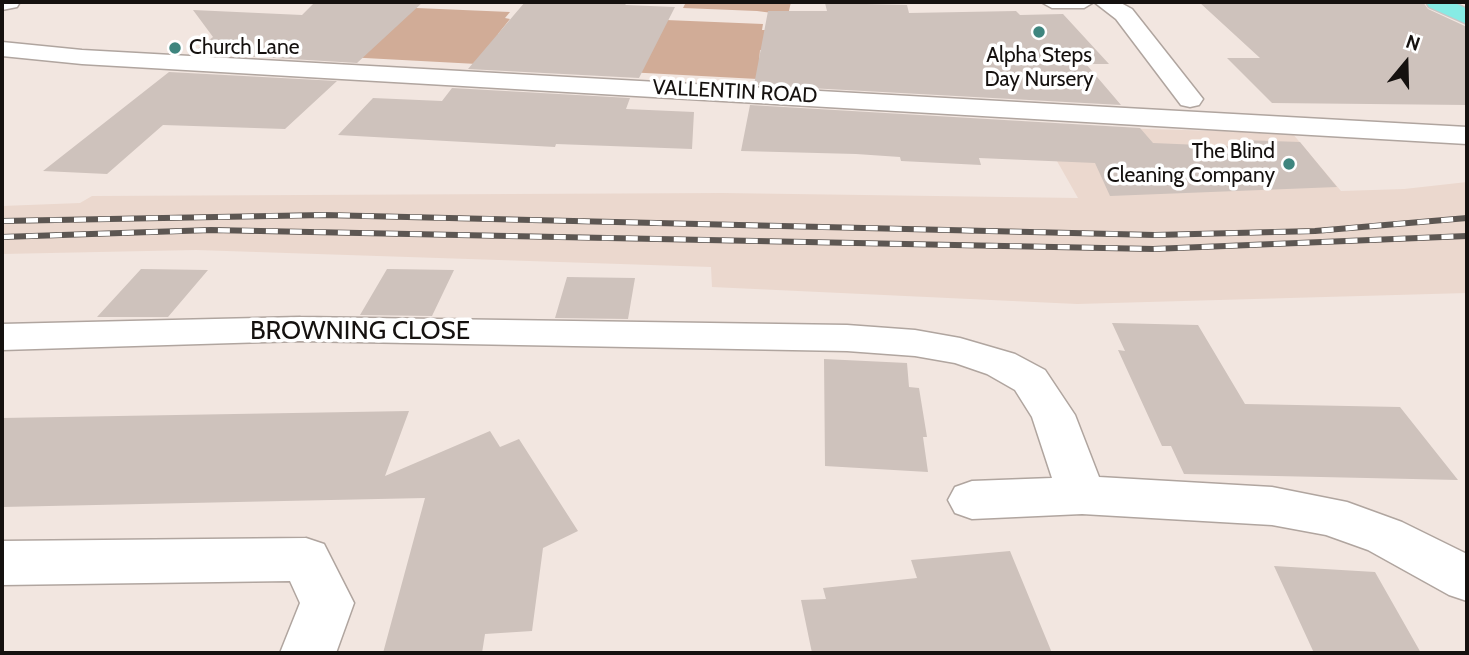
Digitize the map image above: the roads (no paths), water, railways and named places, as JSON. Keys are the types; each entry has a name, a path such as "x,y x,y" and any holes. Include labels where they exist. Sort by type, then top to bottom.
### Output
{"main road":[{"path":"1437,2 1467,17"}],"street":[{"path":"2,4 9,2"},
{"path":"1052,2 1084,2"},
{"path":"1105,2 1124,14 1190,99"},
{"name":"VALLENTIN ROAD","path":"2,49 82,57 825,97 1059,114 1467,136"},
{"name":"BROWNING CLOSE","path":"2,337 300,329 847,338 915,343 960,351 1000,364 1030,380 1053,415 1082,495"},
{"path":"972,499 1082,495 1272,506 1330,516 1385,536 1467,579"},
{"path":"2,563 306,559 327,603 308,653"}],"railway":[{"path":"2,221 324,215 1155,235 1315,231 1467,218"},
{"path":"2,237 211,230 1153,249 1467,236"}],"place":[{"name":"Alpha Steps Day Nursery","path":"1039,32"},
{"name":"Church Lane","path":"175,48"},
{"name":"The Blind Cleaning Company","path":"1289,164"}]}
